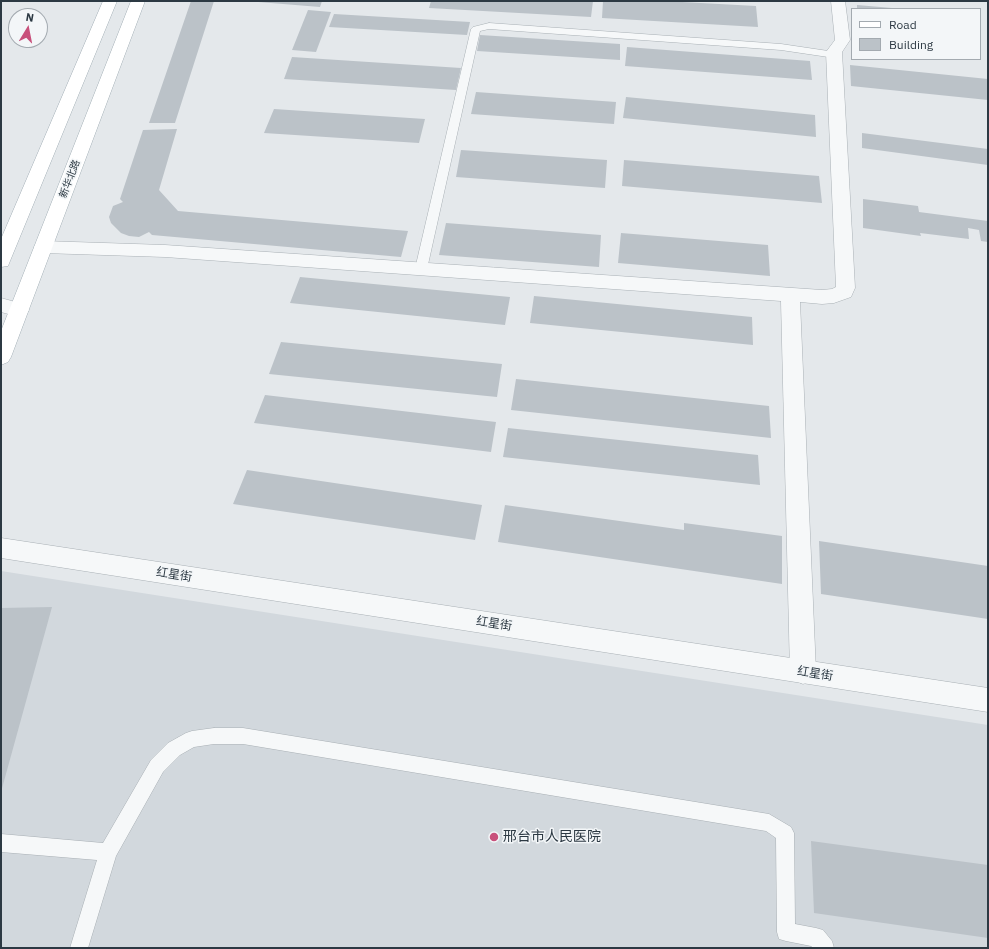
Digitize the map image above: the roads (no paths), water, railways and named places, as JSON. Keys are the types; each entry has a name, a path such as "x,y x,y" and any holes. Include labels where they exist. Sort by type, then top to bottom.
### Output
{"main road":[{"path":"1,261 110,1"},
{"name":"新华北路","path":"1,358 6,328 19,310 138,1"}],"street":[{"path":"43,247 165,251 790,295 822,297 834,296 844,292 846,288 834,55 834,52 843,40 838,1"},
{"path":"790,295 803,672"},
{"path":"1,305 19,310"},
{"name":"红星街","path":"1,548 988,700"}],"lane":[{"path":"421,269 476,29 489,26 781,47 834,55"},
{"path":"79,948 108,852 157,766 174,749 192,739 214,736 243,736 769,823 785,833 786,932 816,937 825,948"},
{"path":"1,843 108,852"}],"place":[{"name":"邢台市人民医院","path":"494,837"}]}
